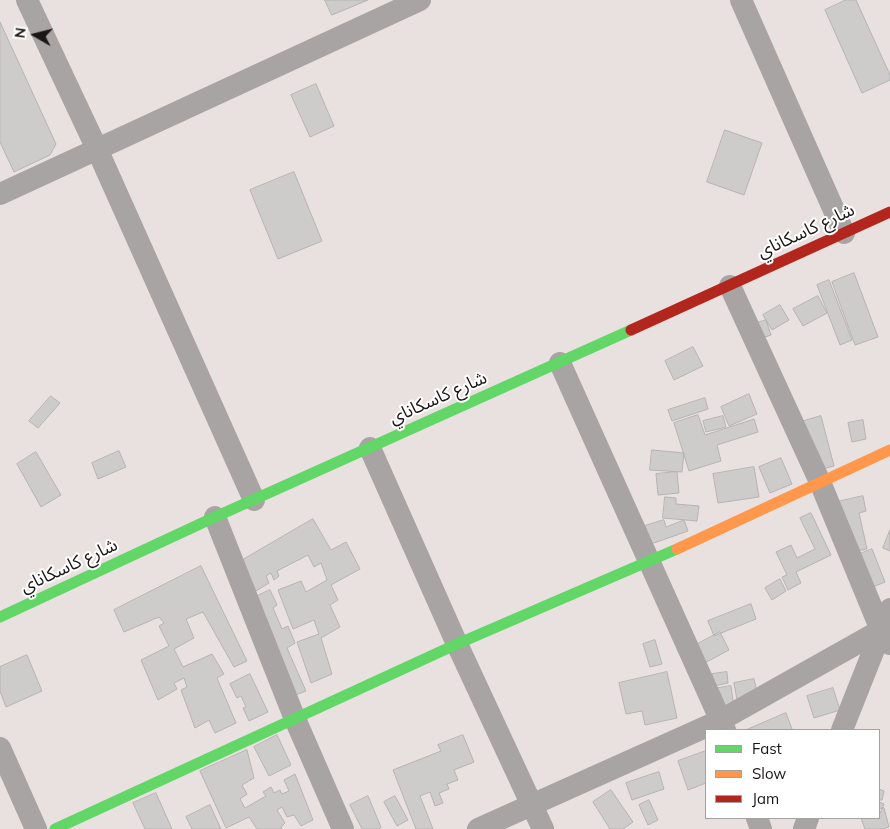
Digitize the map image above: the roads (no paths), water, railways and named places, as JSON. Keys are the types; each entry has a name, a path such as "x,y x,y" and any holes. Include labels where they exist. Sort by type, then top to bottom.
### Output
{"street":[{"path":"27,0 98,149 254,500"},
{"path":"0,194 420,0"},
{"path":"741,0 844,233"},
{"name":"شارع كاسكاناي","path":"0,617 215,517 560,363 890,212"},
{"path":"730,286 887,634"},
{"path":"560,363 723,725 887,634"},
{"path":"370,448 457,644 543,829"},
{"path":"55,829 457,644 649,562 890,450"},
{"path":"215,517 295,719 343,829"},
{"path":"842,729 887,634 890,609"},
{"path":"478,829 705,733"},
{"path":"0,748 36,829"}]}
